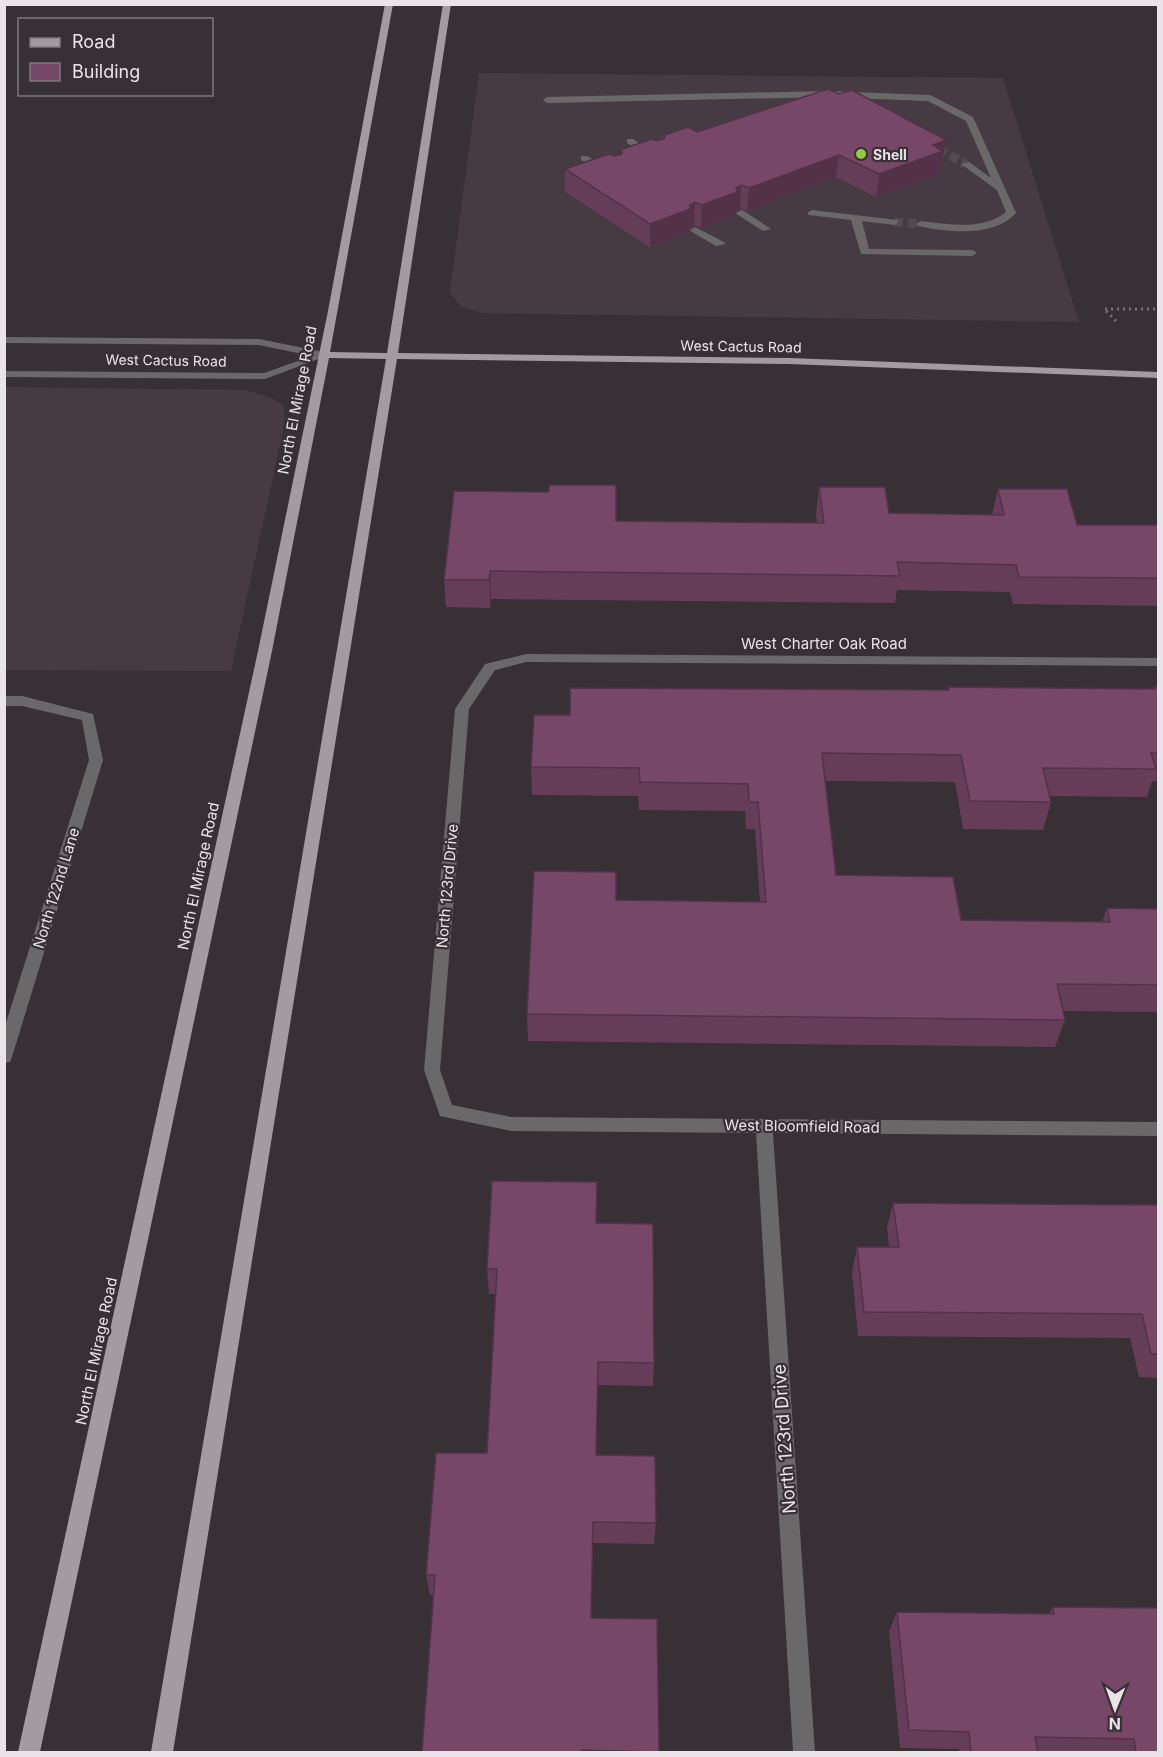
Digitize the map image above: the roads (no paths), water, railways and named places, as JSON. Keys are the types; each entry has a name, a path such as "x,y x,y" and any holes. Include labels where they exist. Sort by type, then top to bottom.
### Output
{"main road":[{"name":"North El Mirage Road","path":"29,1752 265,651 324,355 389,4"},
{"path":"162,1752 425,154 428,117 447,4"},
{"name":"West Cactus Road","path":"324,355 789,362 1158,375"}],"street":[{"path":"827,94 852,105"},
{"path":"547,100 827,94 930,98 970,119 1011,213 1004,221 987,226 921,224"},
{"path":"630,141 658,159"},
{"path":"584,158 616,174"},
{"path":"966,164 1001,189"},
{"path":"741,213 766,229"},
{"path":"812,213 894,222"},
{"path":"856,219 865,252 972,253"},
{"path":"696,230 720,243"},
{"name":"West Cactus Road","path":"4,340 259,342 324,355"},
{"name":"West Cactus Road","path":"4,374 265,376 324,355"},
{"name":"West Charter Oak Road","path":"490,667 526,658 1158,662"},
{"name":"North 123rd Drive","path":"446,1111 432,1070 462,709 490,667"},
{"name":"North 122nd Lane","path":"4,701 22,701 88,717 96,760 4,1058"},
{"name":"West Bloomfield Road","path":"446,1111 511,1124 1158,1130"},
{"name":"North 123rd Drive","path":"764,1126 804,1752"}],"tunnel":[{"path":"926,143 966,164"},
{"path":"894,222 921,224"}],"place":[{"name":"Shell","path":"861,154"}]}
